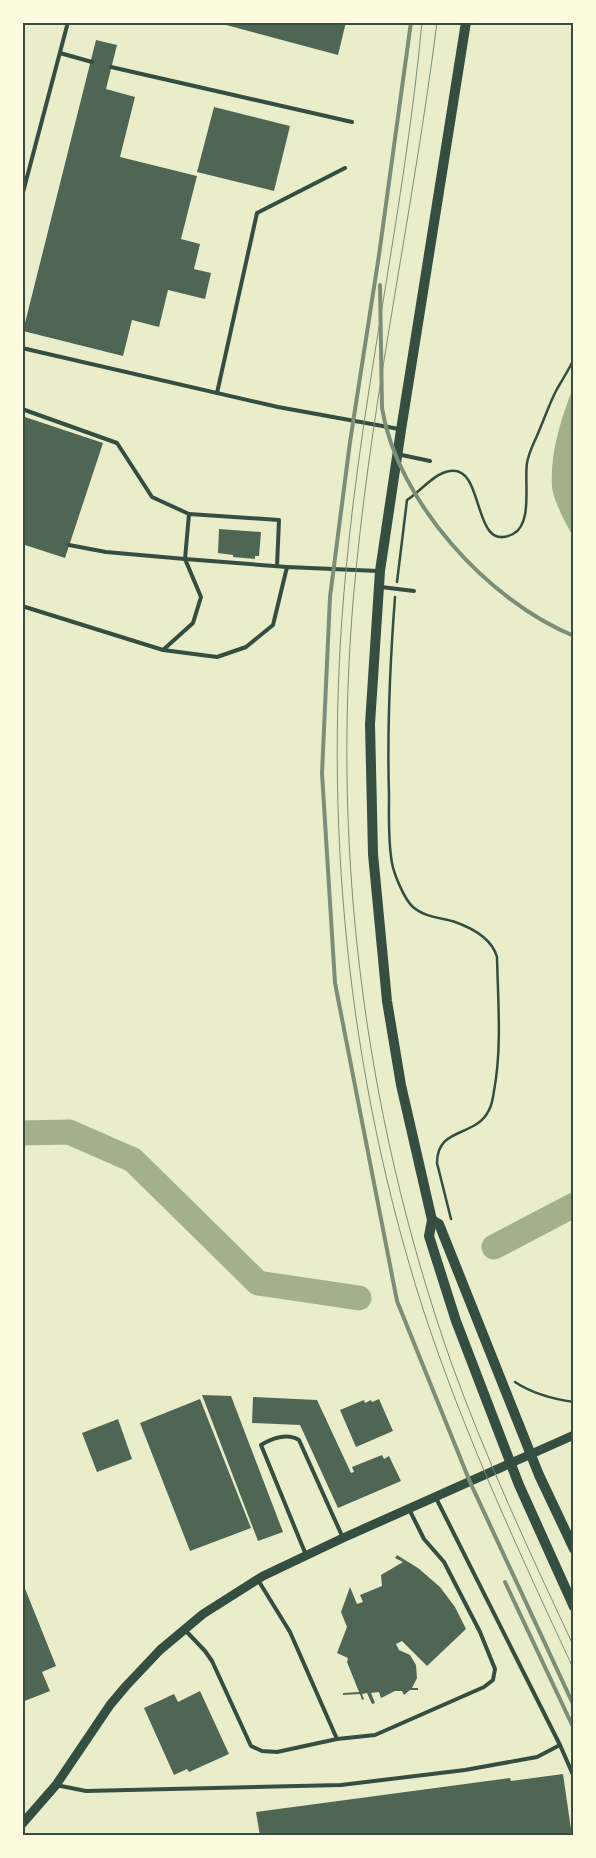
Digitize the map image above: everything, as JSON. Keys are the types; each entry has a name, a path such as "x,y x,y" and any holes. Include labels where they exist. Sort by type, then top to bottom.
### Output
{"main road":[{"path":"466,22 378,587 370,724 373,854 387,1001 401,1085 432,1220 428,1236 456,1321 510,1463 574,1607"},
{"path":"432,1220 439,1224 530,1454 574,1549"}],"street":[{"path":"22,1824 56,1785 110,1705 145,1666 184,1628 231,1595 258,1579 343,1538 436,1498 574,1434"}],"lane":[{"path":"22,196 68,22"},
{"path":"60,53 92,62"},
{"path":"111,67 352,122"},
{"path":"216,393 258,213 345,168"},
{"path":"22,348 278,407 401,430"},
{"path":"22,409 116,443 152,497 190,514 279,520 277,566"},
{"path":"398,454 430,461"},
{"path":"163,650 193,623 201,597 185,559 190,514"},
{"path":"69,545 106,552 185,559 287,567 380,571"},
{"path":"22,606 163,650 217,657 246,646 273,625 287,567"},
{"path":"378,587 414,591"},
{"path":"306,1556 261,1445 273,1438 294,1437 299,1440 343,1538"},
{"path":"436,1498 560,1744 574,1778"},
{"path":"184,1628 212,1661 251,1746 262,1751 278,1752 337,1739 375,1735 484,1687 493,1680 495,1668 480,1632 444,1562 424,1539 409,1509"},
{"path":"258,1579 290,1632 337,1739"},
{"path":"56,1785 86,1791 341,1785 465,1770 537,1757 560,1744"}],"path":[{"path":"454,1227 437,1163 437,1155 444,1140 472,1128 490,1110 498,1060 497,957 491,944 470,929 456,922 419,912 412,907 394,871 390,840 388,754 390,669 396,589 407,500 442,473 451,470 459,471 466,475 472,485 481,516 490,531 497,536 505,536 518,530 524,521 527,464 530,452 550,405 574,359"},
{"path":"513,1380 523,1387 551,1399 574,1402"}],"shaded area":[{"path":"573,388 573,536 554,497 552,473 557,436"}],"building":[{"path":"215,22 346,22 338,55"},
{"path":"96,40 117,45 106,89 135,97 120,157 197,176 181,239 200,244 194,269 211,273 205,299 168,290 159,327 132,320 123,356 23,331"},
{"path":"214,107 290,126 274,191 197,172"},
{"path":"22,416 103,443 65,558 22,544"},
{"path":"219,529 261,532 259,556 255,556 255,559 233,557 233,555 218,553"},
{"path":"202,1395 231,1396 283,1532 258,1541"},
{"path":"253,1397 317,1400 351,1473 354,1472 352,1467 382,1455 384,1459 389,1456 401,1481 338,1508 300,1425 252,1423"},
{"path":"200,1399 251,1528 190,1551 140,1423"},
{"path":"379,1399 393,1431 356,1447 340,1410 364,1400 365,1403"},
{"path":"118,1419 132,1459 97,1472 82,1433"},
{"path":"397,1555 418,1568 440,1587 455,1607 466,1629 427,1666 402,1641 396,1644 399,1650 410,1655 416,1665 417,1678 412,1688 418,1688 418,1690 410,1690 404,1695 402,1691 395,1691 381,1698 379,1692 371,1693 375,1703 372,1704 367,1693 362,1694 364,1699 362,1700 360,1694 343,1695 343,1693 359,1692 347,1662 348,1658 337,1653 347,1627 341,1612 350,1587 357,1604 363,1602 360,1595 382,1586 381,1575 403,1562 395,1558"},
{"path":"22,1581 56,1666 42,1672 50,1691 22,1702"},
{"path":"200,1691 229,1754 189,1772 187,1769 174,1775 144,1708 174,1694 178,1702"},
{"path":"563,1774 572,1836 260,1836 256,1812 510,1778 511,1781"}],"waterway":[{"path":"22,1133 69,1132 133,1160 258,1283 359,1298"},
{"path":"494,1247 574,1205"}],"tram line":[{"path":"422,22 415,91 353,501 346,570 339,663 337,757 340,850 347,944 359,1036 376,1128 397,1219 423,1309 474,1447 574,1670"},
{"path":"437,22 428,91 383,364 356,570 349,670 347,770 351,871 360,971 375,1070 395,1169 420,1266 451,1362 479,1434 525,1541 574,1647"}],"railway":[{"path":"411,22 379,255 350,442 330,597 322,773 335,983 397,1301 470,1482 574,1706"},
{"path":"380,285 382,408 391,443 406,478 427,512 451,544 479,573 510,599 542,620 574,636"},
{"path":"505,1582 574,1729"}]}
